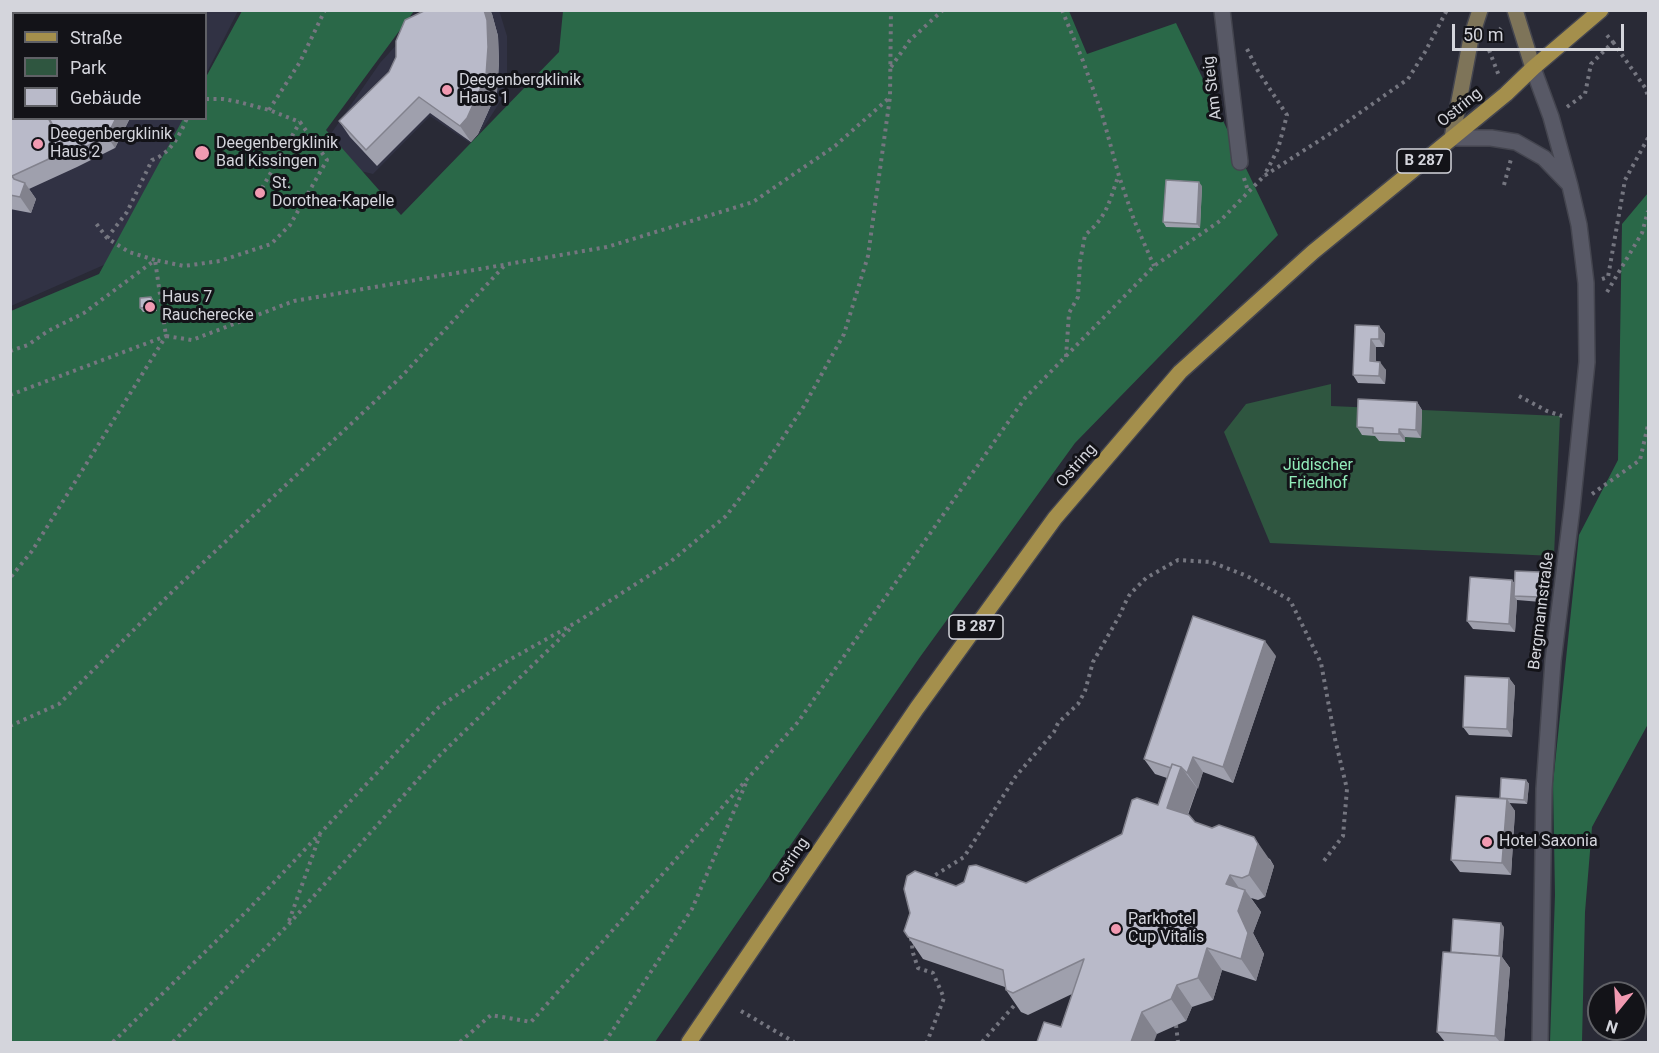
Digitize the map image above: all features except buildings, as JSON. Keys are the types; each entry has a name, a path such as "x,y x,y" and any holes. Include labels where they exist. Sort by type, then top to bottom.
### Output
{"main road":[{"name":"Ostring","path":"688,1042 917,708 1055,519 1180,372 1313,252 1506,94 1596,14"}],"street":[{"name":"Am Steig","path":"1222,10 1240,162"},
{"path":"1452,138 1471,38 1480,10"},
{"path":"1515,10 1533,68"},
{"name":"Bergmannstraße","path":"1533,68 1551,117 1579,225 1586,283 1587,362 1553,661 1544,789 1540,1042"},
{"name":"Bergmannstraße","path":"1452,138 1491,138 1516,142 1544,158 1570,186"}],"path":[{"path":"269,110 300,62 325,10"},
{"path":"113,1042 248,911 439,707 502,664 577,622 670,562 726,516 758,475 804,406 844,334 868,256 890,97 891,10"},
{"path":"890,69 910,40 943,10"},
{"path":"1062,10 1098,103 1134,220 1154,266"},
{"path":"460,1042 492,1015 531,1022 798,722 1025,398 1154,266 1220,221 1264,176 1408,79 1440,27 1447,10"},
{"path":"1596,14 1646,89 1648,98"},
{"path":"1243,40 1258,71 1287,115 1278,149 1264,176"},
{"path":"1551,117 1585,94 1591,64 1613,42"},
{"path":"10,395 166,336 192,340 294,301 607,246 753,202 835,146 890,97"},
{"path":"95,222 108,238 129,252 184,266 220,261 272,244 290,225 327,160 300,122 269,110 223,99 207,99"},
{"path":"108,238 127,212 153,160 178,139 186,120"},
{"path":"262,188 300,122"},
{"path":"1586,283 1608,277 1625,180 1648,138"},
{"path":"1504,185 1513,153"},
{"path":"1066,357 1069,313 1078,297 1080,262 1085,235 1104,216 1119,176"},
{"path":"1605,301 1607,290 1642,233 1648,211"},
{"path":"10,578 32,551 166,336 155,260"},
{"path":"10,351 28,345 84,313 155,260"},
{"path":"10,726 59,704 175,590 402,376 505,265"},
{"path":"1520,396 1547,411 1562,416"},
{"path":"1572,508 1640,460 1648,425"},
{"path":"925,884 964,857 1016,776 1054,732 1058,723 1078,704 1085,691 1094,662 1130,594 1146,578 1178,560 1211,562 1247,576 1290,600 1321,663 1347,789 1343,836 1323,862"},
{"path":"173,1042 288,925 438,757 577,622"},
{"path":"605,1042 692,909 749,777"},
{"path":"288,925 321,832"},
{"path":"911,935 918,968 933,974 944,998 927,1042"},
{"path":"982,1042 1019,1000"},
{"path":"741,1011 794,1042"},
{"path":"1176,1025 1178,1042"}],"shaded area":[{"name":"Deegenbergklinik Bad Kissingen","path":"499,10 507,36 507,91 480,133 470,143 430,116 373,174 332,164 11,306 11,11 238,11 207,72 207,12 12,12 12,120 207,120 207,118 328,138 380,63 427,11"}],"green space":[{"path":"242,11 414,11 326,130 401,215 559,52 563,11 1069,11 1087,54 1176,23 1278,235 1075,443 920,657 655,1042 11,1042 11,311 99,274 182,120 207,120 207,75"},
{"path":"1648,193 1648,724 1592,827 1585,912 1582,1042 1550,1042 1555,895 1553,783 1579,535 1618,460 1622,224"},
{"name":"Jüdischer Friedhof","path":"1331,384 1331,406 1560,416 1554,556 1270,543 1224,432 1246,404"}],"place":[{"name":"Deegenbergklinik Haus 1","path":"447,90"},
{"name":"Deegenbergklinik Haus 2","path":"38,144"},
{"name":"Deegenbergklinik Bad Kissingen","path":"202,153"},
{"name":"St. Dorothea-Kapelle","path":"260,193"},
{"name":"Haus 7 Raucherecke","path":"150,307"},
{"name":"Hotel Saxonia","path":"1487,842"},
{"name":"Parkhotel Cup Vitalis","path":"1116,929"}]}
